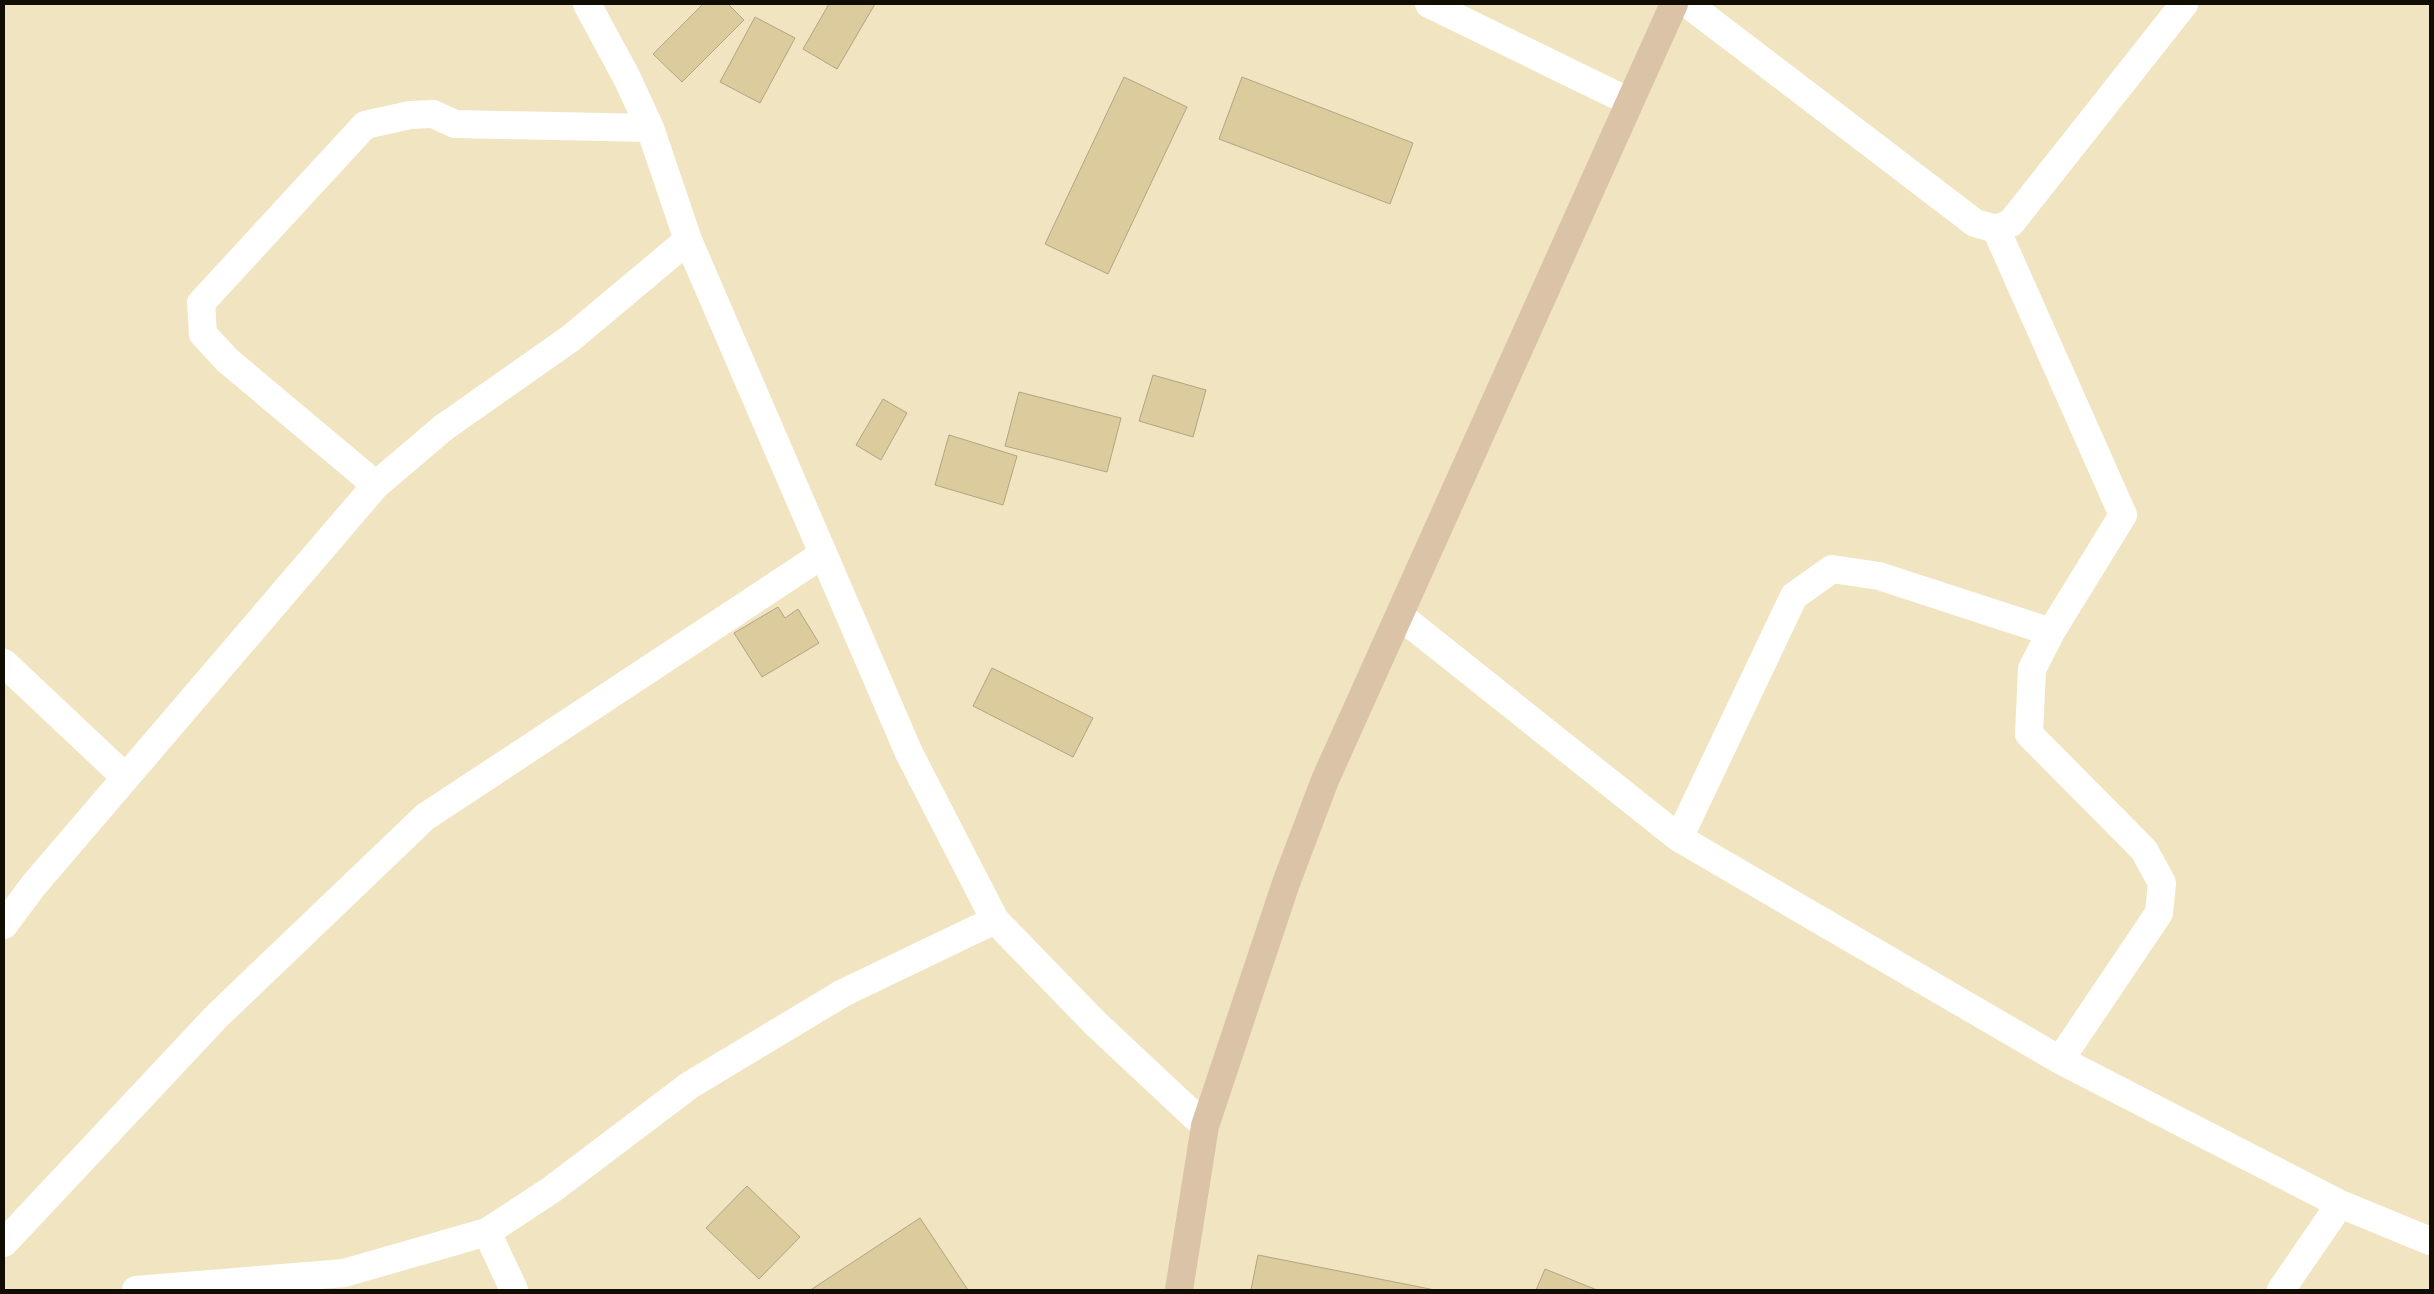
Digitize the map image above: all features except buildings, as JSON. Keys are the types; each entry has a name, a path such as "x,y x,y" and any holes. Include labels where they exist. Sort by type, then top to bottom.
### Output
{"main road":[{"path":"1179,1290 1205,1126 1286,883 1325,780 1674,4"}],"street":[{"path":"587,4 627,78 650,128 688,240 908,753 995,920 1094,1023 1205,1126"},
{"path":"1429,4 1630,102"},
{"path":"1688,4 1975,223 1996,229 2011,222 2184,4"},
{"path":"376,485 227,360 203,334 201,303 365,125 410,115 433,114 455,124 650,128"},
{"path":"1996,229 2123,515 2051,632 2032,670 2029,734 2144,850 2162,882 2159,914 2060,1060"},
{"path":"4,925 33,886 125,777 376,485 442,428 571,338 688,240"},
{"path":"4,1243 217,1016 425,817 822,555"},
{"path":"1679,838 1794,596 1832,569 1879,576 2051,632"},
{"path":"1399,615 1679,838 2060,1060 2340,1204 2430,1241"},
{"path":"4,663 125,777"},
{"path":"136,1290 344,1273 486,1232 551,1190 690,1085 843,993 995,920"},
{"path":"2281,1290 2340,1204"},
{"path":"486,1232 514,1290"}]}
